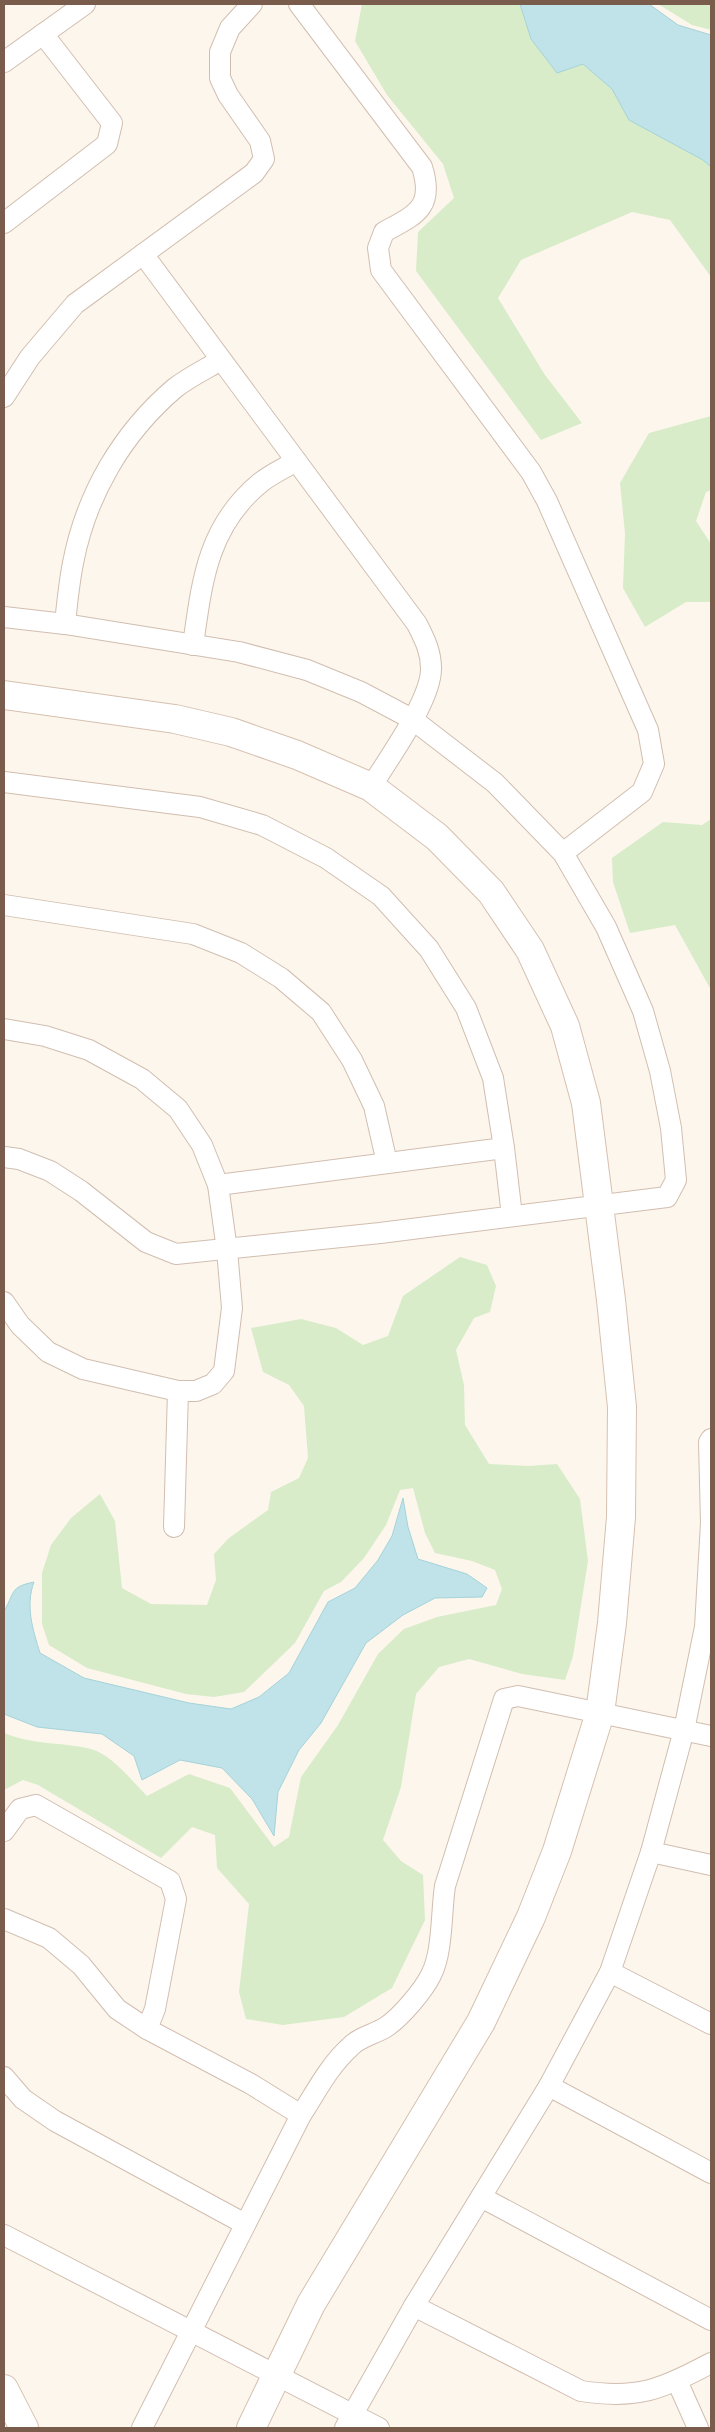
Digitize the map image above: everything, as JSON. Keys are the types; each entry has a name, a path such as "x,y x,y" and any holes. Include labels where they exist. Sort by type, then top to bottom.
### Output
{"street":[{"path":"4,62 85,4"},
{"path":"4,397 30,358 75,304 254,173 264,159 260,141 228,95 220,78 220,52 230,28 252,4"},
{"path":"299,4 422,167 426,180 425,202 413,216 384,232 378,248 381,270 531,472 547,500 648,730 654,764 642,792 563,853"},
{"path":"4,223 107,144 112,123 43,34"},
{"path":"143,254 417,624 429,647 432,668 429,686 412,719 370,786"},
{"path":"64,624 73,562 91,503 113,457 141,421 176,387 221,360"},
{"path":"193,645 203,578 215,539 235,510 260,483 296,461"},
{"path":"4,617 64,624 239,652 307,670 361,692 412,719 495,783 563,853 606,927 643,1011 660,1071 671,1128 676,1180 667,1197 227,1250 176,1254 146,1242 81,1191 50,1171 19,1159 4,1157"},
{"path":"4,695 175,719 231,732 297,756 370,786 444,844 491,892 530,950 565,1026 586,1103 622,1407 621,1517 612,1623 600,1713 550,1868 532,1917 481,2022 310,2304 251,2428"},
{"path":"4,782 200,807 262,825 326,858 381,896 429,950 466,1008 493,1078 512,1216"},
{"path":"4,905 193,934 241,953 281,978 321,1012 352,1060 374,1106 387,1163"},
{"path":"4,1029 45,1036 89,1050 142,1079 178,1109 202,1145 218,1184 227,1250 232,1308 224,1372 213,1384 196,1391 178,1391 84,1369 48,1352 20,1325 4,1302"},
{"path":"218,1184 504,1148"},
{"path":"174,1527 178,1391"},
{"path":"348,2421 414,2306 549,2086 610,1972 651,1852 684,1730 708,1627 711,1524 709,1442 711,1439"},
{"path":"142,2428 302,2115 329,2071 351,2045 388,2026 412,2001 432,1975 439,1950 441,1910 445,1886 504,1699 518,1696 711,1736"},
{"path":"4,1831 20,1809 36,1805 170,1881 176,1899 155,2009 147,2029"},
{"path":"651,1852 711,1865"},
{"path":"4,1919 49,1938 81,1965 117,2009 147,2029 251,2084 302,2115"},
{"path":"610,1972 711,2024"},
{"path":"4,2077 23,2099 55,2121 245,2224"},
{"path":"549,2086 711,2173"},
{"path":"481,2197 711,2320"},
{"path":"4,2235 276,2376 348,2421 379,2428"},
{"path":"414,2306 581,2391 611,2396 645,2392 677,2381 711,2363"},
{"path":"677,2381 698,2428"},
{"path":"4,2389 24,2428"}],"green space":[{"path":"362,4 605,4 711,162 711,277 670,220 632,212 521,260 498,298 545,375 582,423 541,440 416,271 418,232 454,198 443,164 387,95 355,41"},
{"path":"658,4 711,4 711,30 692,25"},
{"path":"711,416 711,490 706,492 696,521 711,544 711,602 686,602 645,627 623,588 625,533 620,483 649,433"},
{"path":"711,819 711,990 675,925 630,933 613,882 612,858 663,822 702,825"},
{"path":"460,1257 487,1265 496,1286 490,1312 474,1318 456,1350 464,1385 465,1425 489,1464 528,1466 557,1464 580,1499 588,1561 573,1656 565,1680 522,1674 469,1659 439,1667 416,1694 401,1787 383,1840 401,1861 423,1875 425,1920 392,1988 344,2017 283,2025 246,2019 239,1992 249,1904 217,1868 215,1835 192,1827 161,1858 38,1785 23,1780 4,1790 4,1733 25,1740 80,1747 99,1752 114,1762 147,1796 189,1774 230,1788 274,1847 289,1837 301,1777 338,1725 378,1654 404,1629 437,1617 496,1605 502,1589 495,1570 472,1561 435,1553 425,1533 413,1488 400,1490 386,1525 364,1558 341,1582 324,1591 295,1643 244,1692 214,1697 186,1694 87,1668 49,1645 42,1624 42,1573 51,1545 71,1518 100,1494 115,1521 122,1588 151,1604 207,1605 216,1580 214,1554 229,1538 268,1510 271,1492 299,1478 308,1458 304,1406 289,1385 263,1372 251,1328 301,1319 336,1328 363,1345 388,1336 403,1296"}],"water":[{"path":"520,4 649,4 678,25 711,35 711,167 703,160 629,120 612,89 583,64 557,73 531,39"},
{"path":"403,1498 408,1527 418,1559 467,1574 487,1588 482,1597 435,1598 403,1615 366,1643 321,1723 299,1750 278,1792 274,1836 252,1799 222,1768 180,1760 142,1780 134,1756 102,1734 37,1727 4,1714 4,1611 16,1589 34,1582 31,1591 30,1609 40,1653 84,1678 189,1703 231,1709 259,1697 289,1673 328,1602 355,1588 378,1560 392,1536"}]}
